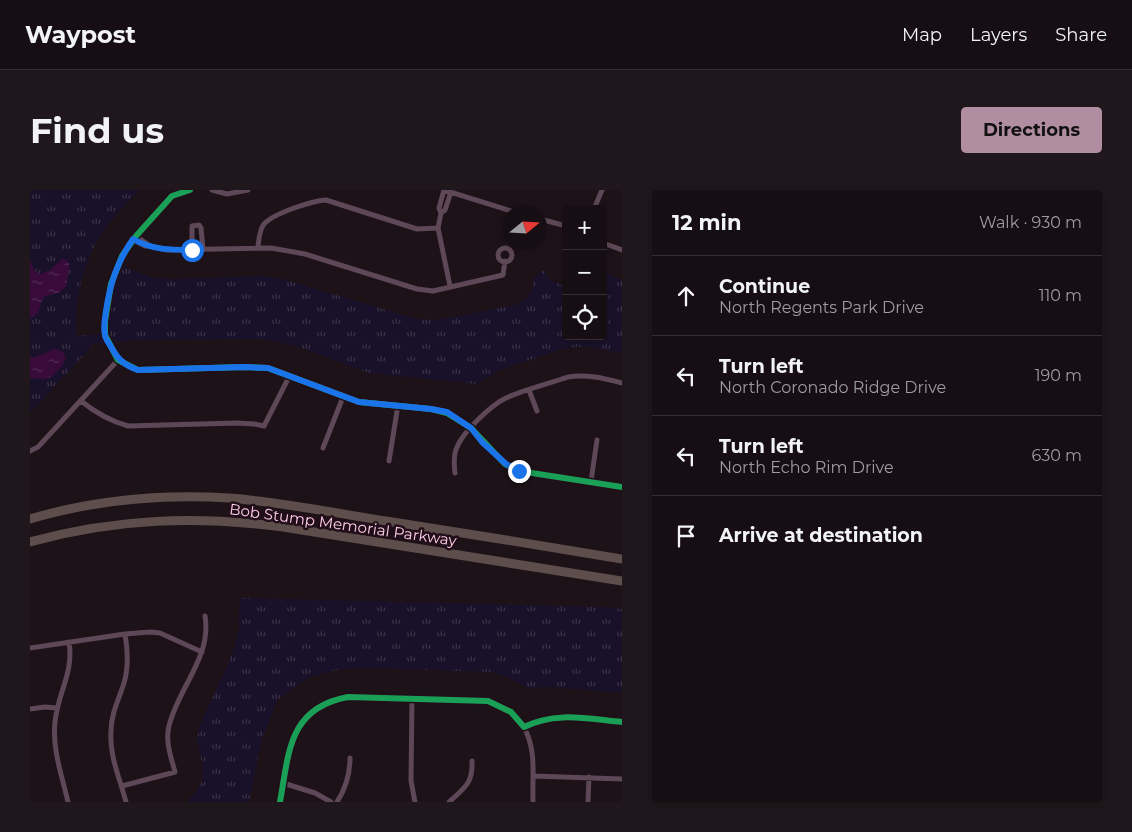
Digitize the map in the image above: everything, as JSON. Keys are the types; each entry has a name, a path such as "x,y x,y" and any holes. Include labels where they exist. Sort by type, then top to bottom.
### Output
{"highway":[{"name":"Bob Stump Memorial Parkway","path":"30,519 93,505 138,499 179,497 221,498 291,505 622,559"},
{"name":"Bob Stump Memorial Parkway","path":"30,542 80,530 130,522 169,520 226,521 283,527 622,581"}],"street":[{"path":"190,190 172,196 134,237 114,274 105,321 105,336 118,360 138,370 268,368 359,402 447,412 471,428 482,442 506,464 519,471 622,487"},
{"path":"212,190 227,194 248,190"},
{"path":"596,205 602,190"},
{"path":"450,286 438,228 441,213 439,208 447,191 502,208"},
{"path":"258,247 260,233 264,225 288,211 314,201 326,200 417,229 438,228"},
{"path":"547,221 562,225"},
{"path":"192,250 192,226 196,225 199,225 201,228 203,249"},
{"path":"134,237 145,246 167,250 258,247 305,254 417,289 432,291 503,275 505,261"},
{"path":"607,244 622,250"},
{"path":"30,451 38,447 118,360"},
{"path":"81,402 111,421 128,426 237,423 264,426 290,375"},
{"path":"455,474 456,448 462,437 490,409 505,399 579,375 591,375 622,383"},
{"path":"529,390 537,411"},
{"path":"323,448 342,397"},
{"path":"389,461 398,405"},
{"path":"591,481 596,440"},
{"path":"122,786 175,772 170,752 169,726 202,652 206,638 205,616"},
{"path":"30,648 125,634 160,633 202,652"},
{"path":"125,634 128,651 126,673 111,730 113,754 126,802"},
{"path":"68,802 55,747 54,734 57,708 70,664 69,642"},
{"path":"280,802 292,740 299,725 311,712 326,703 348,697 488,701 510,712 524,727 533,750 533,802"},
{"path":"412,698 411,781 415,802"},
{"path":"30,710 45,707 57,708"},
{"path":"524,727 536,721 553,717 622,722"},
{"path":"337,802 344,791 348,779 350,758"},
{"path":"449,802 469,782 473,774 472,762"},
{"path":"534,776 622,779"},
{"path":"588,802 589,777"},
{"path":"283,783 315,793 330,802"}],"green space":[{"path":"30,190 139,190 105,229 89,258 78,297 76,336 108,333 112,298 121,265 150,277 171,279 262,276 283,279 417,319 436,320 515,305 529,294 533,287 534,277 544,270 549,279 562,285 562,340 607,340 607,274 622,280 622,353 588,347 559,350 498,371 477,384 369,373 296,346 262,339 137,340 94,344 30,413"},
{"path":"241,598 607,607 622,609 622,693 551,687 527,688 507,677 492,672 367,668 340,669 308,678 278,699 262,739 249,802 187,802 194,795 202,781 203,767 197,741 199,727 235,645 240,623 238,622"}],"water":[{"path":"62,259 69,263 66,287 58,293 45,296 38,313 30,319 30,260 34,270 40,274 50,270"},
{"path":"56,349 62,351 66,357 63,365 50,378 30,378 30,357 37,357"}],"cycle path":[{"path":"190,190 172,196 136,236 122,256 111,284 105,321 105,335 118,360 138,370 268,368 359,402 431,409 447,413 471,428 505,464 519,471 622,487"},
{"path":"280,802 290,750 302,722 313,711 328,703 348,697 488,701 511,712 524,727 548,719 572,717 622,722"}],"route":[{"path":"192,250 167,250 145,246 133,239 122,256 114,274 105,326 105,336 118,360 138,370 268,368 359,402 447,412 471,428 482,442 506,464 519,471"}]}
